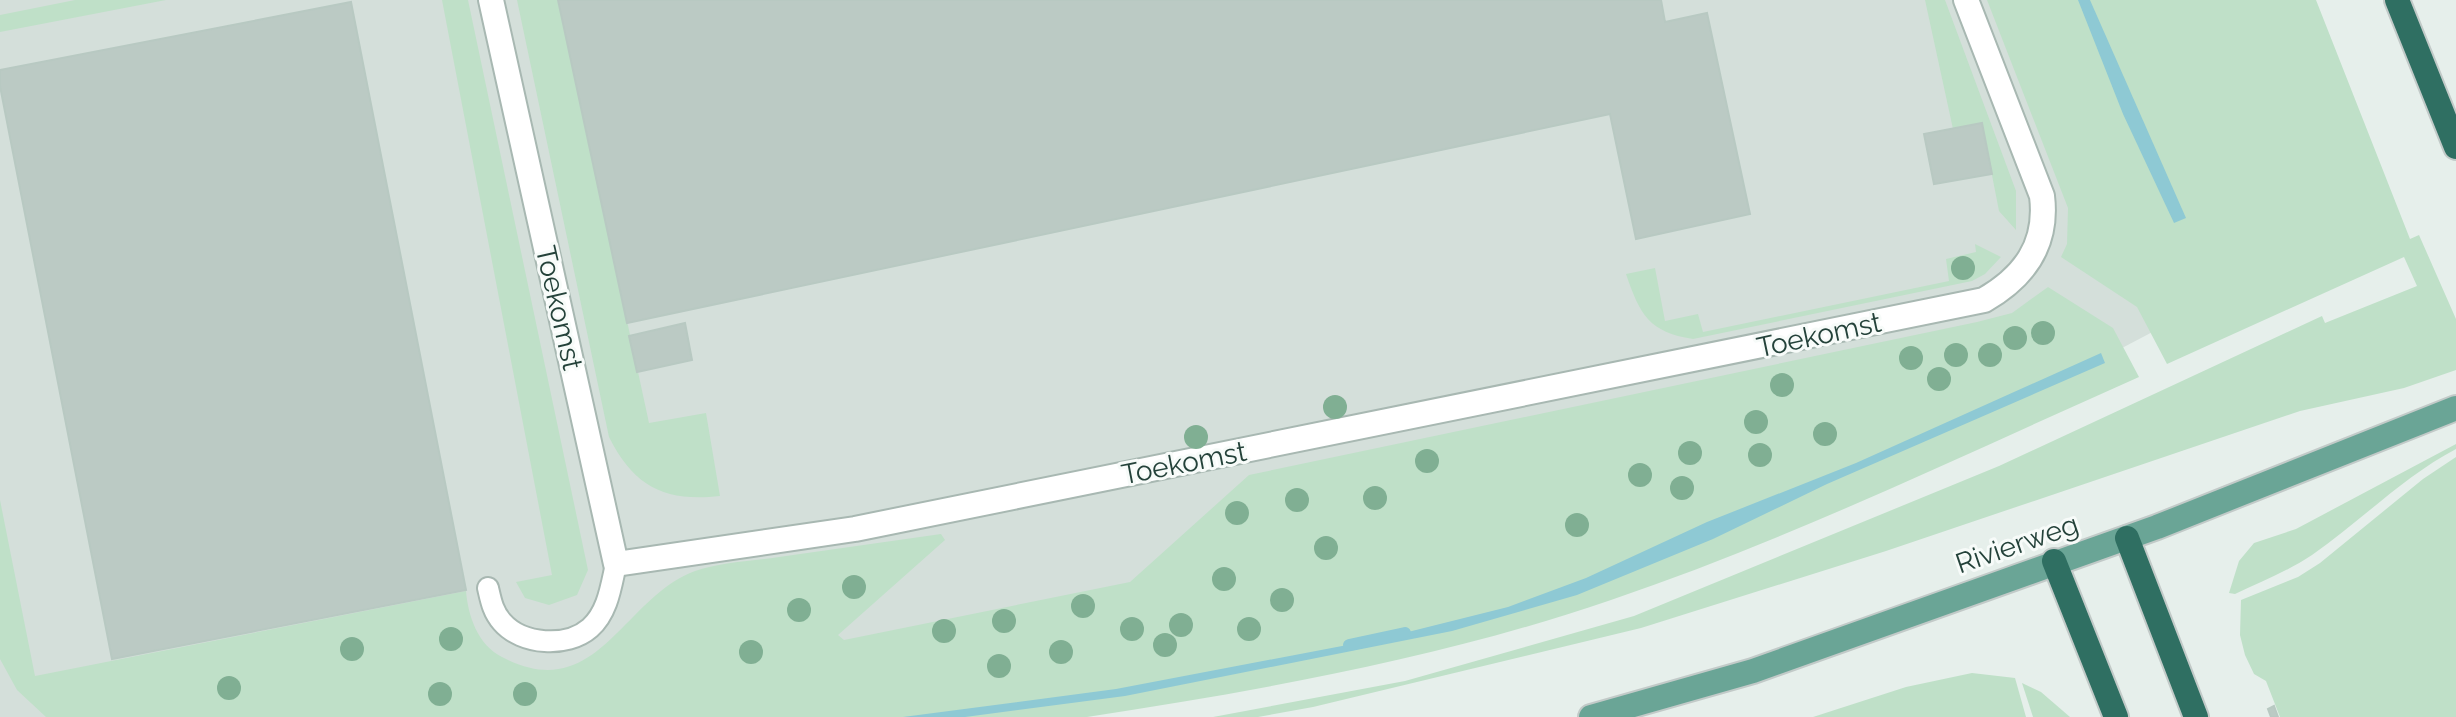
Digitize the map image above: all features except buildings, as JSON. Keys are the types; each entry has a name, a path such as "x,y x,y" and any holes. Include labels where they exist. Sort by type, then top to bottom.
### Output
{"highway":[{"path":"2397,0 2456,147"},
{"path":"2127,538 2196,717"},
{"path":"2054,561 2116,717"}],"main road":[{"name":"Rivierweg","path":"1591,717 1753,671 2054,561 2127,538 2456,408"}],"street":[{"name":"Toekomst","path":"491,0 616,564 855,529 1984,300 2021,274 2033,253 2044,215 2042,196 1966,0"}],"lane":[{"path":"488,588 493,610 504,625 539,641 556,641 590,628 609,596 616,564"}],"shaded area":[{"path":"0,0 2246,0 2335,236 2103,358 928,717 0,717"}],"green space":[{"path":"75,0 166,0 0,32 0,15"},
{"path":"442,0 468,0 588,570 577,595 549,605 525,598 516,582 552,575"},
{"path":"517,0 558,0 649,423 706,413 720,496 683,496 653,488 629,468 609,437"},
{"path":"1925,0 1945,0 2016,191 2016,230 1999,211 1982,124 1953,129"},
{"path":"1987,0 2316,0 2410,239 2419,235 2456,319 2456,370 2404,388 2300,411 1886,551 1641,628 1313,707 1258,717 1213,717 1405,681 1634,616 1999,466 2322,316 2325,323 2417,286 2404,257 2167,364 2137,307 2061,257 2067,244 2068,208"},
{"path":"1975,244 2001,257 1985,274 1972,281 1693,339 1666,332 1648,319 1636,300 1626,274 1655,268 1665,321 1698,314 1703,332 1949,281 1946,259 1976,252"},
{"path":"2048,287 2113,328 2139,377 1811,523 1678,576 1547,621 1483,639 1286,683 1087,717 46,717 17,690 0,659 0,500 35,676 466,591 476,629 494,652 535,669 562,668 586,659 670,584 695,571 941,534 945,540 838,635 844,640 1130,582 1249,475 1977,322 2012,313"},
{"path":"2456,444 2456,449 2400,486 2312,555 2264,581 2235,594 2229,593 2239,561 2254,543 2296,529"},
{"path":"2456,457 2456,717 2280,717 2266,681 2254,674 2245,655 2240,635 2241,600 2298,577 2320,563 2423,479"},
{"path":"1972,673 2015,678 2026,717 1813,717 1906,687"},
{"path":"2022,683 2041,692 2070,717 2033,717"}],"water":[{"path":"2078,0 2090,0 2186,218 2174,223 2123,114"},
{"path":"2101,353 2105,363 1827,484 1713,539 1577,595 1452,631 1125,696 965,717 903,717 1116,689 1384,638 1508,607 1586,578 1707,522 1856,463"}],"waterway":[{"path":"1349,645 1405,633"}]}
